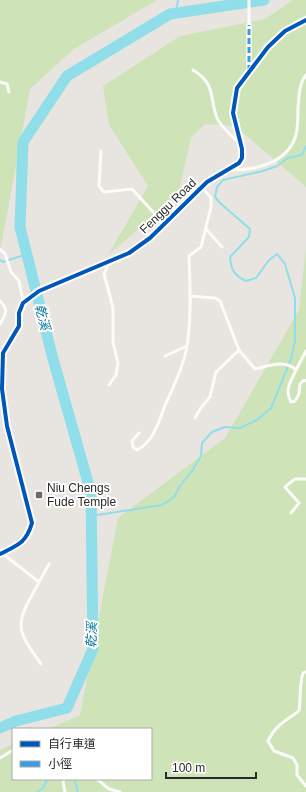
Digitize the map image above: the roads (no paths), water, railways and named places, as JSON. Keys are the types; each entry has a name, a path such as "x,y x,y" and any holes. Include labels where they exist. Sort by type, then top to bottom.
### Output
{"street":[{"name":"Fenggu Road","path":"23,303 39,291 129,253 150,238 202,187 239,163 242,158 241,144 233,113 234,96 237,88 268,47 285,31 306,20"},
{"path":"248,73 249,25"},
{"path":"1,554 20,544 28,536 32,523 7,426 2,389 1,359 19,326 19,313 23,303"}],"lane":[{"path":"249,0 249,25"},
{"path":"193,70 203,76 210,86 218,119 241,144"},
{"path":"227,170 245,170 274,162 288,150 296,136 300,89 306,75"},
{"path":"0,82 7,84 9,92"},
{"path":"101,151 99,180 101,190 104,192 132,189 164,224"},
{"path":"139,433 132,441 133,447 137,450 149,442 156,429 176,383 187,346 190,296 189,256 201,247 206,230 211,198 202,187"},
{"path":"206,230 222,247"},
{"path":"0,249 6,257 8,265 19,281 23,303"},
{"path":"106,263 104,274 113,308 113,342 118,363 116,375 109,385"},
{"path":"190,296 215,298 220,301 239,350 254,369 277,364 292,366 296,370"},
{"path":"0,300 6,307 7,313 0,324"},
{"path":"165,356 187,346"},
{"path":"195,418 210,397 216,372 239,350"},
{"path":"306,351 288,389 287,396 291,402 295,401 299,394 300,384 304,380 306,381"},
{"path":"0,417 7,426"},
{"path":"290,513 299,503 285,487 295,479 306,479"},
{"path":"1,554 38,582"},
{"path":"41,664 24,638 21,626 23,615 38,582 49,564"},
{"path":"306,672 303,672 300,685 301,697 299,711 280,723 273,730 268,740 274,751 293,758 297,765 297,774 306,786"},
{"path":"0,758 12,751"},
{"path":"64,780 65,792"},
{"path":"98,780 109,789 120,792"}],"waterway":[{"path":"176,13 178,0"},
{"name":"乾溪","path":"0,728 16,721 67,708 93,649 91,493 53,359 20,227 23,142 67,76 170,14 264,0"},
{"path":"91,516 162,505 174,497 180,486 192,471 201,456 202,443 212,432 225,427 240,428 257,420 271,408 291,359 295,341 295,298 285,264 277,254 269,260 256,278 246,281 234,272 230,257 249,237 250,229 215,197 217,187 223,180 263,171 277,166 288,158 302,155 306,146"},
{"path":"0,260 3,262 27,254"},
{"path":"37,792 42,789 47,780"},
{"path":"74,780 78,792"}],"place":[{"name":"Niu Chengs Fude Temple","path":"39,495"}]}
